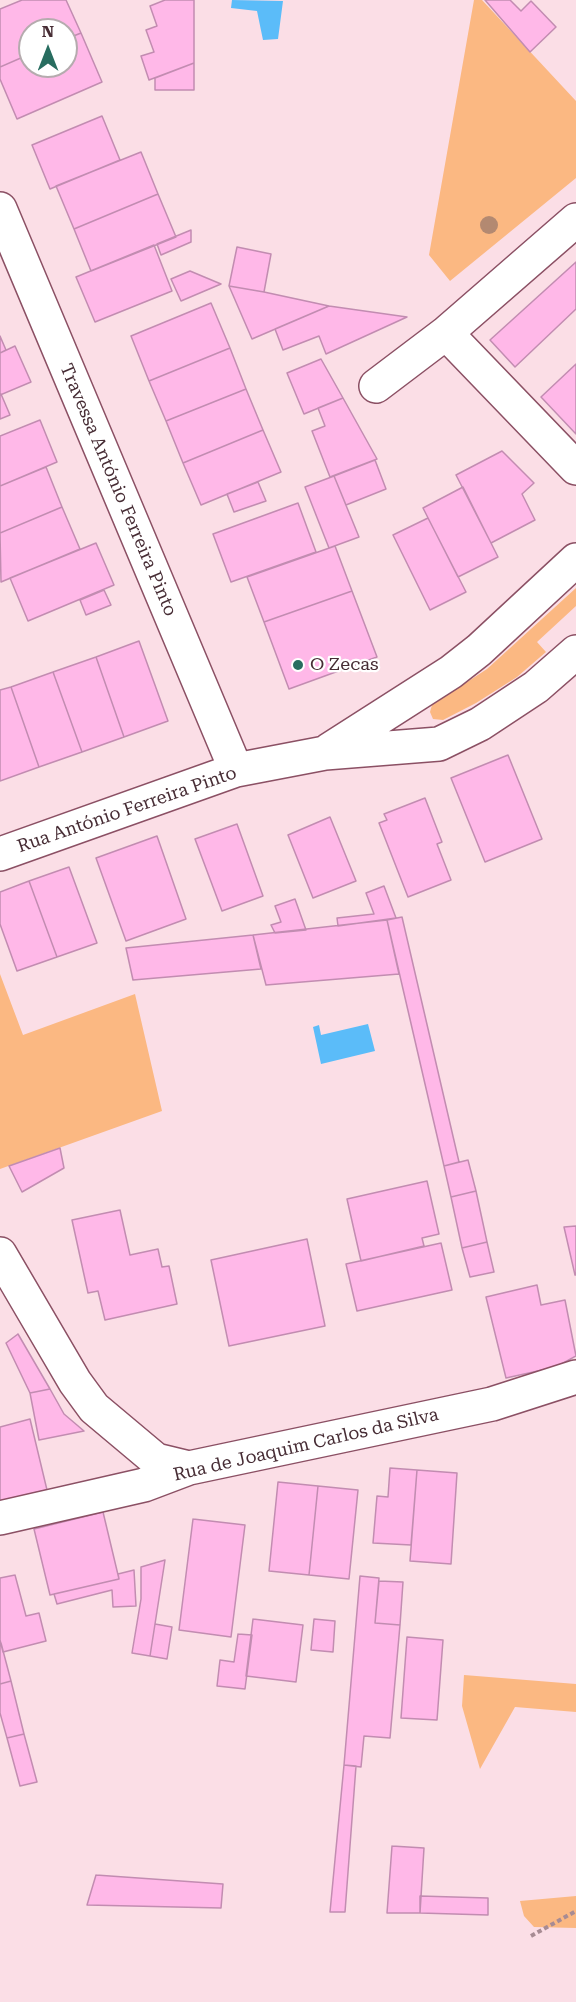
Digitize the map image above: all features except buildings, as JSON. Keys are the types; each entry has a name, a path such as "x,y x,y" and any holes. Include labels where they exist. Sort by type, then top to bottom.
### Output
{"street":[{"name":"Travessa António Ferreira Pinto","path":"0,209 236,770"},
{"path":"376,386 446,333 576,220"},
{"path":"446,333 576,468"},
{"name":"Rua António Ferreira Pinto","path":"325,753 451,672 479,650 576,560"},
{"name":"Rua António Ferreira Pinto","path":"0,854 236,770 325,753 439,744 480,724 536,687 576,652"},
{"path":"0,1254 75,1382 94,1408 156,1460 189,1468"},
{"name":"Rua de Joaquim Carlos da Silva","path":"0,1518 144,1485 189,1468 492,1404 565,1383 576,1377"}],"path":[{"path":"531,1936 576,1911"}],"shaded area":[{"path":"474,0 482,0 576,101 576,178 450,281 429,255"},
{"path":"576,588 576,606 537,642 546,652 517,677 476,703 443,720 433,719 430,712 432,705 487,669"},
{"path":"0,974 23,1035 135,994 162,1111 0,1169"},
{"path":"464,1675 576,1684 576,1712 515,1707 480,1769 462,1706"},
{"path":"576,1896 576,1928 534,1927 524,1916 520,1901"}],"water":[{"path":"232,0 283,1 278,39 263,40 257,11 231,8"},
{"path":"368,1024 375,1051 321,1064 313,1027 319,1025 321,1035"}],"place":[{"name":"O Zecas","path":"298,665"}]}
